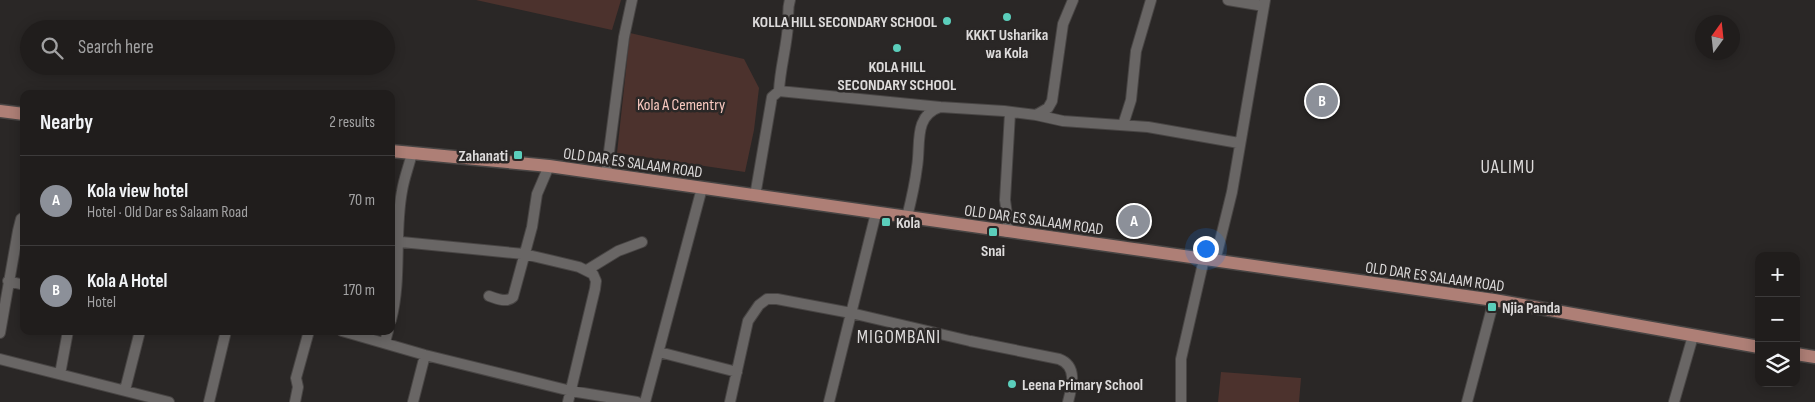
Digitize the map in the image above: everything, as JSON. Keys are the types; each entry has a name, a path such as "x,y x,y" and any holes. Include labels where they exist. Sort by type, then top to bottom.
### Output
{"main road":[{"path":"0,111 20,114"},
{"name":"OLD DAR ES SALAAM ROAD","path":"395,151 549,166 1494,300 1755,347"},
{"path":"1800,355 1815,357"}],"street":[{"path":"606,175 624,37 632,0"},
{"path":"755,196 772,97 779,91 788,23 787,11 790,0"},
{"path":"1036,115 1048,108 1052,101 1063,24 1074,0"},
{"path":"1123,126 1132,93 1136,50 1151,0"},
{"path":"1181,402 1181,359 1209,260 1227,216 1264,3 1228,0"},
{"path":"779,91 898,104 1004,111 1063,121 1148,127 1239,143"},
{"path":"907,217 918,166 919,133 926,115 940,107"},
{"path":"1006,232 1008,222 1005,200 1010,113"},
{"path":"395,297 397,275 395,242 402,192 412,153"},
{"path":"489,296 500,300 511,299 514,296 532,227 537,194 549,166"},
{"path":"645,402 702,188"},
{"path":"829,402 876,213"},
{"path":"0,333 20,224"},
{"path":"395,242 524,254 587,270 593,274 596,281 595,290 568,402"},
{"path":"587,270 618,251 642,242"},
{"path":"8,281 20,284"},
{"path":"732,402 748,321 759,305 767,299 777,299 851,313 970,341 1063,360 1069,365 1073,380 1068,402"},
{"path":"1467,402 1494,300"},
{"path":"60,374 67,335"},
{"path":"125,390 139,335"},
{"path":"209,402 225,335"},
{"path":"295,402 298,387 296,378 308,335"},
{"path":"358,335 425,355 571,391 637,402"},
{"path":"385,342 387,335"},
{"path":"1674,402 1693,336"},
{"path":"659,352 737,372"},
{"path":"413,402 425,355"},
{"path":"0,359 169,402"}],"green space":[{"path":"476,0 621,0 612,30"},
{"name":"Kola A Cementry","path":"630,33 744,59 759,88 754,130 745,172 617,153"},
{"path":"1221,372 1301,378 1299,402 1218,402"}],"place":[{"name":"KKKT Usharika wa Kola","path":"1007,17"},
{"name":"KOLLA HILL SECONDARY SCHOOL","path":"947,21"},
{"name":"KOLA HILL SECONDARY SCHOOL","path":"897,48"},
{"name":"Kola A Hotel","path":"1322,101"},
{"name":"Zahanati","path":"518,155"},
{"name":"Kola view hotel","path":"1134,221"},
{"name":"Kola","path":"886,222"},
{"name":"Snai","path":"993,232"},
{"name":"Njia Panda","path":"1492,307"},
{"name":"Leena Primary School","path":"1012,384"}],"district":[{"name":"UALIMU","path":"1508,166"},
{"name":"MIGOMBANI","path":"899,336"}]}
